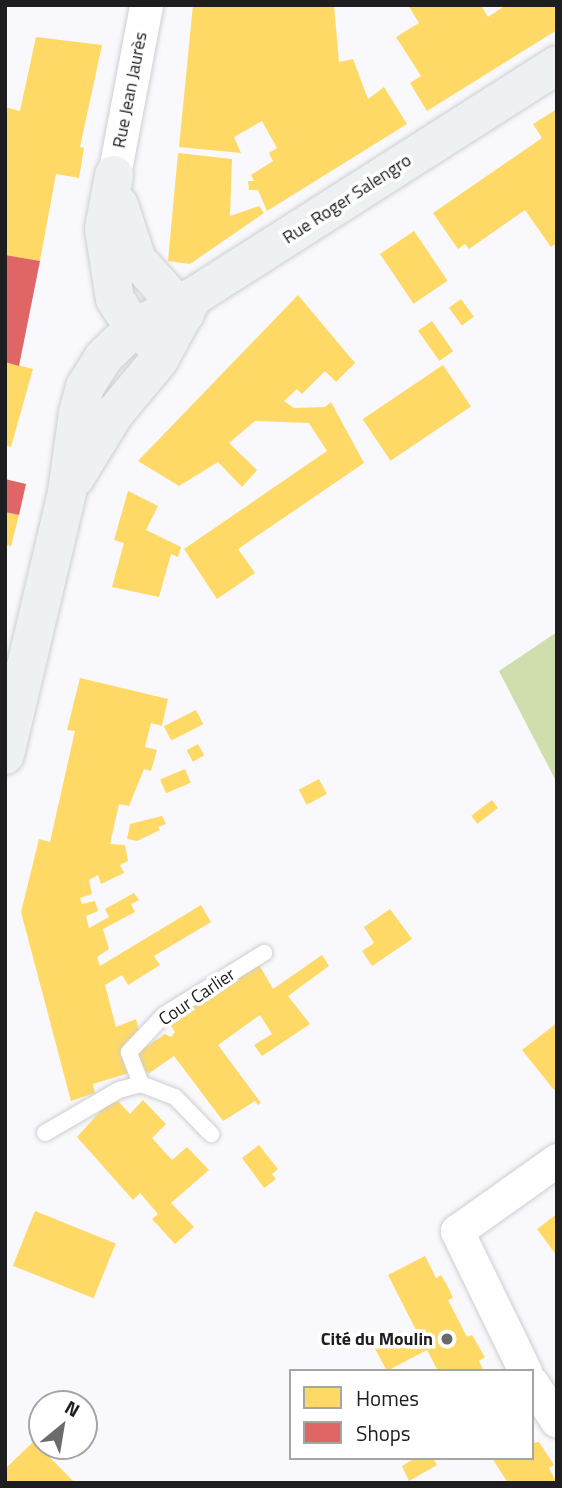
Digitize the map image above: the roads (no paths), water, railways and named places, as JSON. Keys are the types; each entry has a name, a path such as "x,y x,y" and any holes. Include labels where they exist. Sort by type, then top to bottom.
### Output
{"street":[{"name":"Rue Jean Jaurès","path":"145,6 104,218 105,243 115,299 134,328 165,350"},
{"name":"Rue Roger Salengro","path":"134,328 185,305 557,65"},
{"name":"Rue Jean Jaurès","path":"114,175 131,249 144,271 185,305"},
{"path":"67,492 114,414 165,350 185,305"},
{"path":"5,755 67,492 85,387 110,349 134,328"},
{"path":"524,1369 457,1231 557,1160"},
{"path":"534,1386 557,1421"}],"lane":[{"name":"Cour Carlier","path":"141,1084 129,1052 164,1016 264,953"},
{"path":"45,1133 119,1090 141,1084 175,1097 211,1134"}],"place":[{"name":"Cité du Moulin","path":"447,1339"}]}
